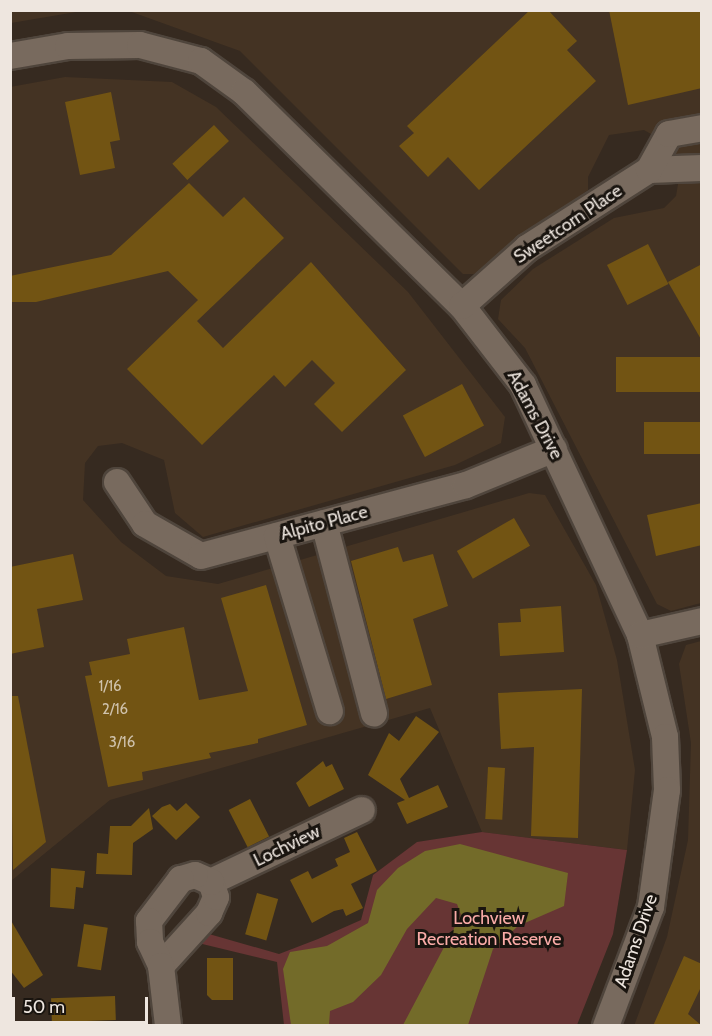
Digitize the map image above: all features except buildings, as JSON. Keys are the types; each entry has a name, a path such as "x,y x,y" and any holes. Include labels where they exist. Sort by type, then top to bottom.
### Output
{"street":[{"name":"Adams Drive","path":"10,56 68,46 140,45 201,61 244,92 462,306 523,385 640,635 665,737 667,790 651,907 606,1026"},
{"path":"649,170 669,134 702,129"},
{"path":"649,170 702,168"},
{"name":"Sweetcorn Place","path":"462,306 527,248 649,170"},
{"name":"Alpito Place","path":"117,482 145,524 201,556 466,485 554,449"},
{"path":"324,523 374,714"},
{"path":"277,536 330,711"},
{"path":"640,635 702,621"},
{"name":"Lochview","path":"211,882 362,810"},
{"path":"161,966 209,913 216,897 211,882 195,875 182,879 149,921 150,942 161,966 168,1026"}],"shaded area":[{"path":"11,10 82,10 82,11 11,23"},
{"path":"129,11 701,11 701,603 671,611 657,604 525,348 498,319 501,300 533,269 614,218 664,208 676,196 681,166 670,145 644,130 609,135 588,177 588,190 474,274 463,274 240,51"},
{"path":"65,77 172,82 216,107 408,292 505,417 501,443 455,465 203,537 175,513 164,460 122,443 98,446 85,463 83,500 121,542 166,576 218,584 529,493 545,495 596,585 617,660 635,770 627,850 482,832 430,708 110,800 11,881 10,87"},
{"path":"701,641 701,1025 634,1026 667,937 688,840 691,743 679,664 686,645"},
{"path":"460,844 568,873 564,906 518,926 493,949 468,1025 403,1025 461,915 457,904 436,898 407,929 381,975 353,1002 330,1011 329,1025 291,1025 283,969 290,952 327,946 368,923 377,890 398,868 425,851"}],"green space":[{"name":"Lochview Recreation Reserve","path":"482,832 627,850 613,934 577,1025 284,1025 277,962 194,942 202,932 279,954 361,920 373,875 417,842"}]}
